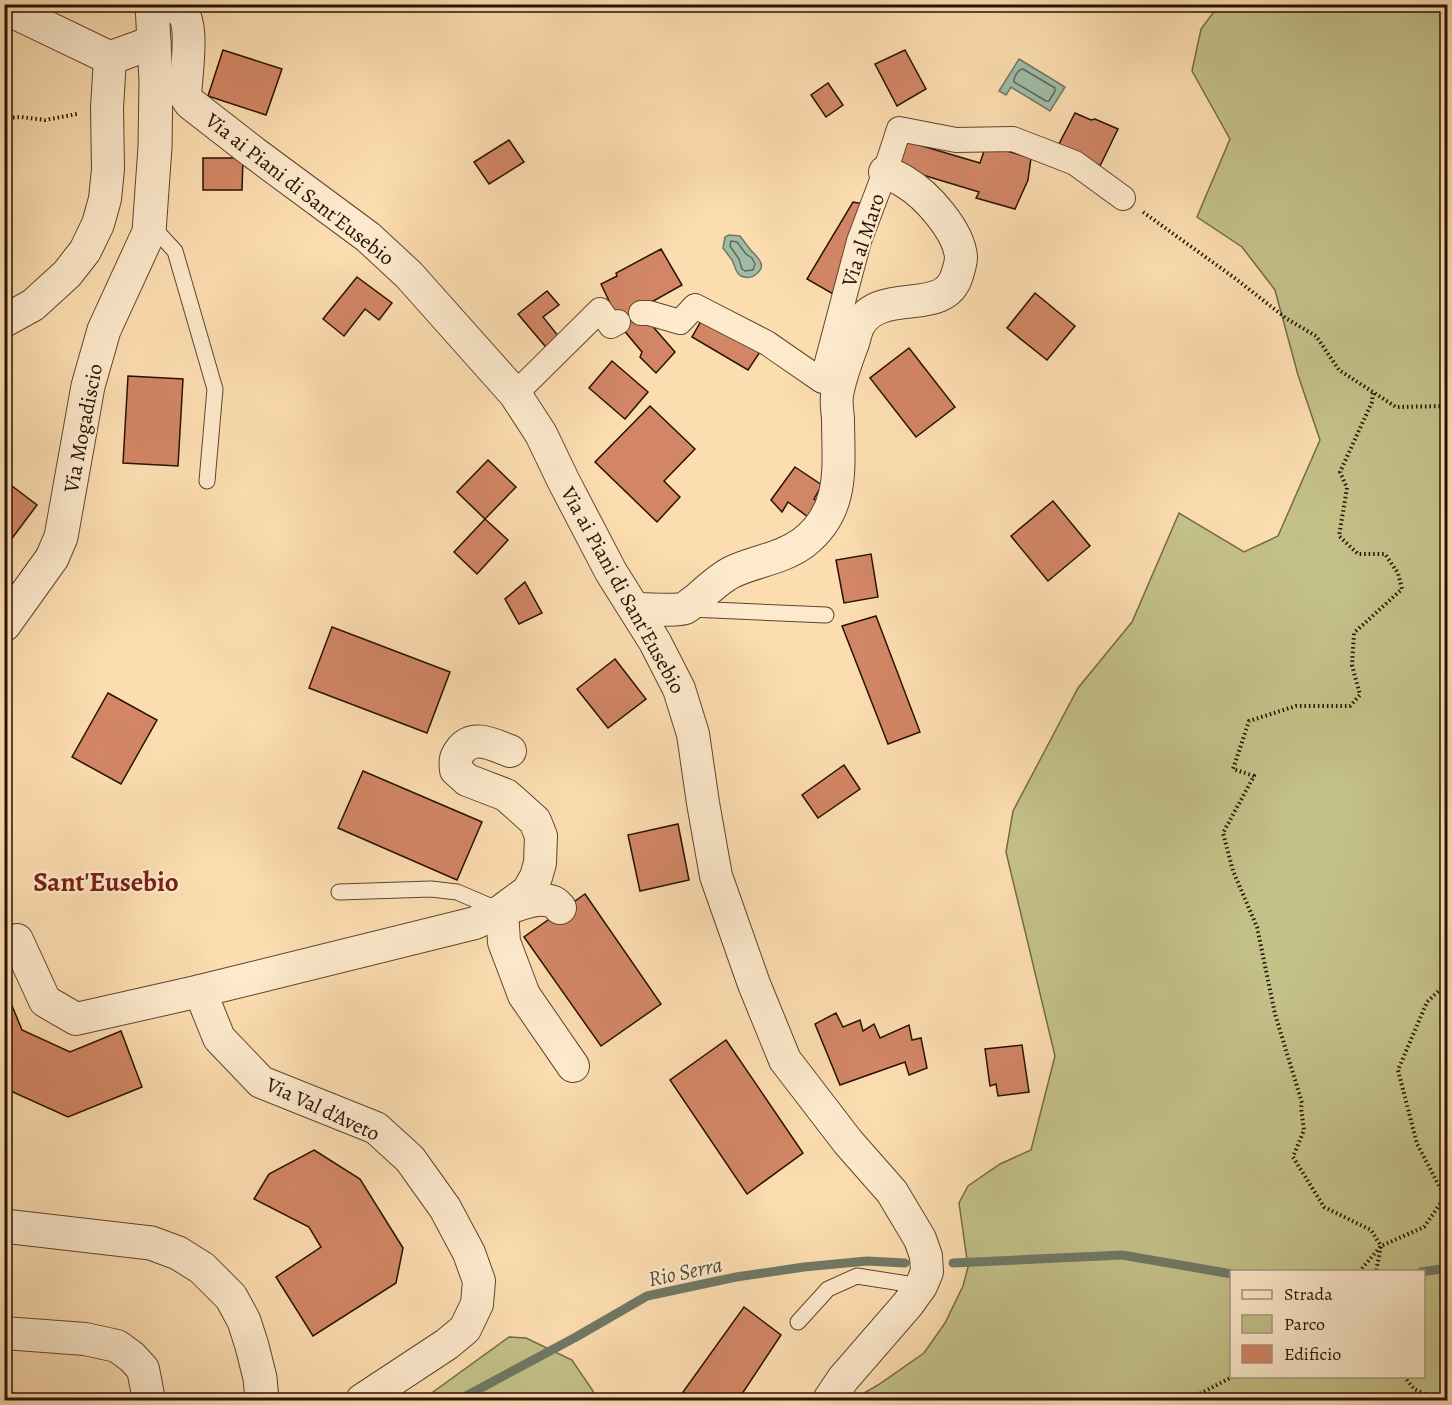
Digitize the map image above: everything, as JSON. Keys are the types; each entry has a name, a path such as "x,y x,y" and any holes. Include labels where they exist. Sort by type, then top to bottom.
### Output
{"street":[{"name":"Via Mogadiscio","path":"4,625 52,558 61,537 94,363 104,330 148,232 155,147 152,4"},
{"name":"Via ai Piani di Sant'Eusebio","path":"160,4 175,7 184,14 188,25 185,95 190,103 368,237 409,275 515,394 541,434 611,572 655,642 679,688 693,734 702,802 716,876 766,1015 785,1059 848,1142 892,1192 920,1239 926,1256 927,1272 921,1286 843,1379 829,1401"},
{"path":"4,7 110,58 154,50"},
{"path":"4,321 33,305 67,274 85,251 98,224 105,198 108,169 107,108 110,58"},
{"name":"Via al Maro","path":"641,313 680,322 696,306 767,343 822,381 859,241 899,129 956,140 1013,139 1075,163 1123,198"},
{"path":"635,609 684,609 731,572 782,555 803,543 819,528 828,515 838,477 837,395 859,325 878,307 934,299 947,292 956,281 961,258 953,232 943,218 924,197 906,183 885,172"},
{"path":"515,394 600,310 611,327 618,322"},
{"path":"502,911 528,891 537,878 541,836 535,821 526,812 506,795 467,780 456,770 455,759 462,748 472,741 486,742 510,752"},
{"path":"17,940 45,1001 76,1019 475,923 528,902 540,900 553,902 560,908"},
{"path":"502,911 504,942 524,995 573,1066"},
{"name":"Via Val d'Aveto","path":"200,991 219,1038 261,1082 376,1128 410,1159 445,1208 469,1253 479,1281 477,1304 465,1329 439,1350 362,1401"},
{"path":"4,1226 151,1243 178,1253 202,1268 231,1297 244,1321 260,1378 262,1401"},
{"path":"4,1333 85,1339 117,1346 143,1369 149,1401"}],"lane":[{"path":"149,223 175,251 215,390 207,480"},
{"path":"684,609 826,615"},
{"path":"339,892 431,889 457,892 502,911"},
{"path":"798,1322 828,1289 857,1276 921,1286"}],"path":[{"path":"4,118 21,117 45,120 107,108"},
{"path":"1123,198 1236,279 1287,319 1316,336 1340,370 1373,393 1396,407 1448,406"},
{"path":"1373,393 1372,402 1340,471 1347,488 1339,536 1358,554 1385,554 1398,573 1402,589 1354,633 1352,665 1360,694 1350,706 1296,706 1249,721 1233,769 1254,776 1223,833 1233,871 1257,927 1275,1014 1302,1103 1304,1130 1293,1157 1324,1206 1371,1230 1381,1246 1376,1270"},
{"path":"1361,1270 1381,1246 1424,1227 1445,1197 1417,1144 1398,1070 1427,1002 1448,982"},
{"path":"1188,1401 1232,1378"},
{"path":"1405,1378 1414,1389 1438,1401"}],"green space":[{"path":"1219,5 1447,5 1447,1400 852,1400 924,1353 945,1323 963,1286 968,1267 959,1203 968,1186 1000,1164 1031,1150 1055,1056 1006,852 1013,811 1078,688 1132,622 1179,513 1244,552 1278,536 1320,440 1298,375 1275,290 1242,247 1197,217 1230,139 1192,71 1201,29"},
{"path":"509,1337 526,1338 572,1360 593,1391 596,1400 422,1400"}],"water":[{"path":"1019,59 1065,87 1050,111 1011,87 1006,95 999,91"},
{"path":"740,236 760,261 761,268 754,276 745,277 737,273 732,260 723,248 725,237"}],"building":[{"path":"223,50 282,69 266,115 208,96"},
{"path":"905,50 926,89 897,106 875,64"},
{"path":"828,83 843,105 826,117 811,95"},
{"path":"1075,113 1118,129 1100,166 1059,144"},
{"path":"509,140 524,162 489,184 474,162"},
{"path":"902,140 980,163 986,145 1031,158 1028,180 1015,209 976,198 979,192 893,166"},
{"path":"203,158 243,158 242,190 203,190"},
{"path":"853,202 869,205 840,298 807,279"},
{"path":"661,249 682,285 639,309 675,352 656,373 640,357 642,352 622,328 601,284 617,276 616,273"},
{"path":"357,277 392,303 379,320 365,309 344,336 323,319"},
{"path":"547,291 559,305 543,317 563,342 550,352 518,314"},
{"path":"1035,293 1075,326 1047,360 1007,328"},
{"path":"705,314 764,346 748,370 692,337"},
{"path":"909,348 955,407 916,437 870,378"},
{"path":"612,361 648,392 625,419 589,388"},
{"path":"128,376 183,379 178,466 123,463"},
{"path":"650,406 695,449 664,481 680,497 657,522 595,462"},
{"path":"488,460 516,487 485,519 457,492"},
{"path":"795,467 822,485 814,499 819,502 808,517 788,502 782,512 771,500"},
{"path":"4,480 37,505 4,549"},
{"path":"1053,501 1090,546 1048,581 1011,536"},
{"path":"485,519 508,540 477,574 454,552"},
{"path":"871,554 878,597 844,603 836,560"},
{"path":"525,582 542,613 519,624 505,599"},
{"path":"876,616 920,732 888,744 842,626"},
{"path":"332,627 450,672 427,733 309,688"},
{"path":"615,659 646,699 608,728 577,689"},
{"path":"108,693 157,720 121,784 72,757"},
{"path":"844,765 860,789 818,818 802,795"},
{"path":"363,771 482,822 457,880 338,828"},
{"path":"678,824 689,880 640,891 628,835"},
{"path":"585,894 661,1004 601,1046 524,937"},
{"path":"8,996 22,1030 70,1052 121,1031 142,1087 68,1117 4,1088 4,997"},
{"path":"836,1013 843,1027 860,1020 863,1031 874,1024 880,1038 909,1025 912,1040 921,1038 927,1068 909,1075 905,1062 840,1085 815,1024"},
{"path":"726,1040 803,1153 747,1194 670,1080"},
{"path":"1022,1045 1029,1092 998,1096 996,1084 990,1086 985,1049"},
{"path":"314,1150 360,1179 403,1248 396,1283 313,1336 276,1277 321,1247 309,1227 254,1199 269,1174"},
{"path":"744,1307 781,1335 738,1400 695,1400 683,1392"}],"waterway":[{"name":"Rio Serra","path":"953,1263 1122,1255 1230,1274"},
{"name":"Rio Serra","path":"461,1400 647,1296 736,1277 804,1267 867,1261 905,1263"},
{"name":"Rio Serra","path":"1425,1271 1448,1268"}],"district":[{"name":"Sant'Eusebio","path":"106,882"}]}
